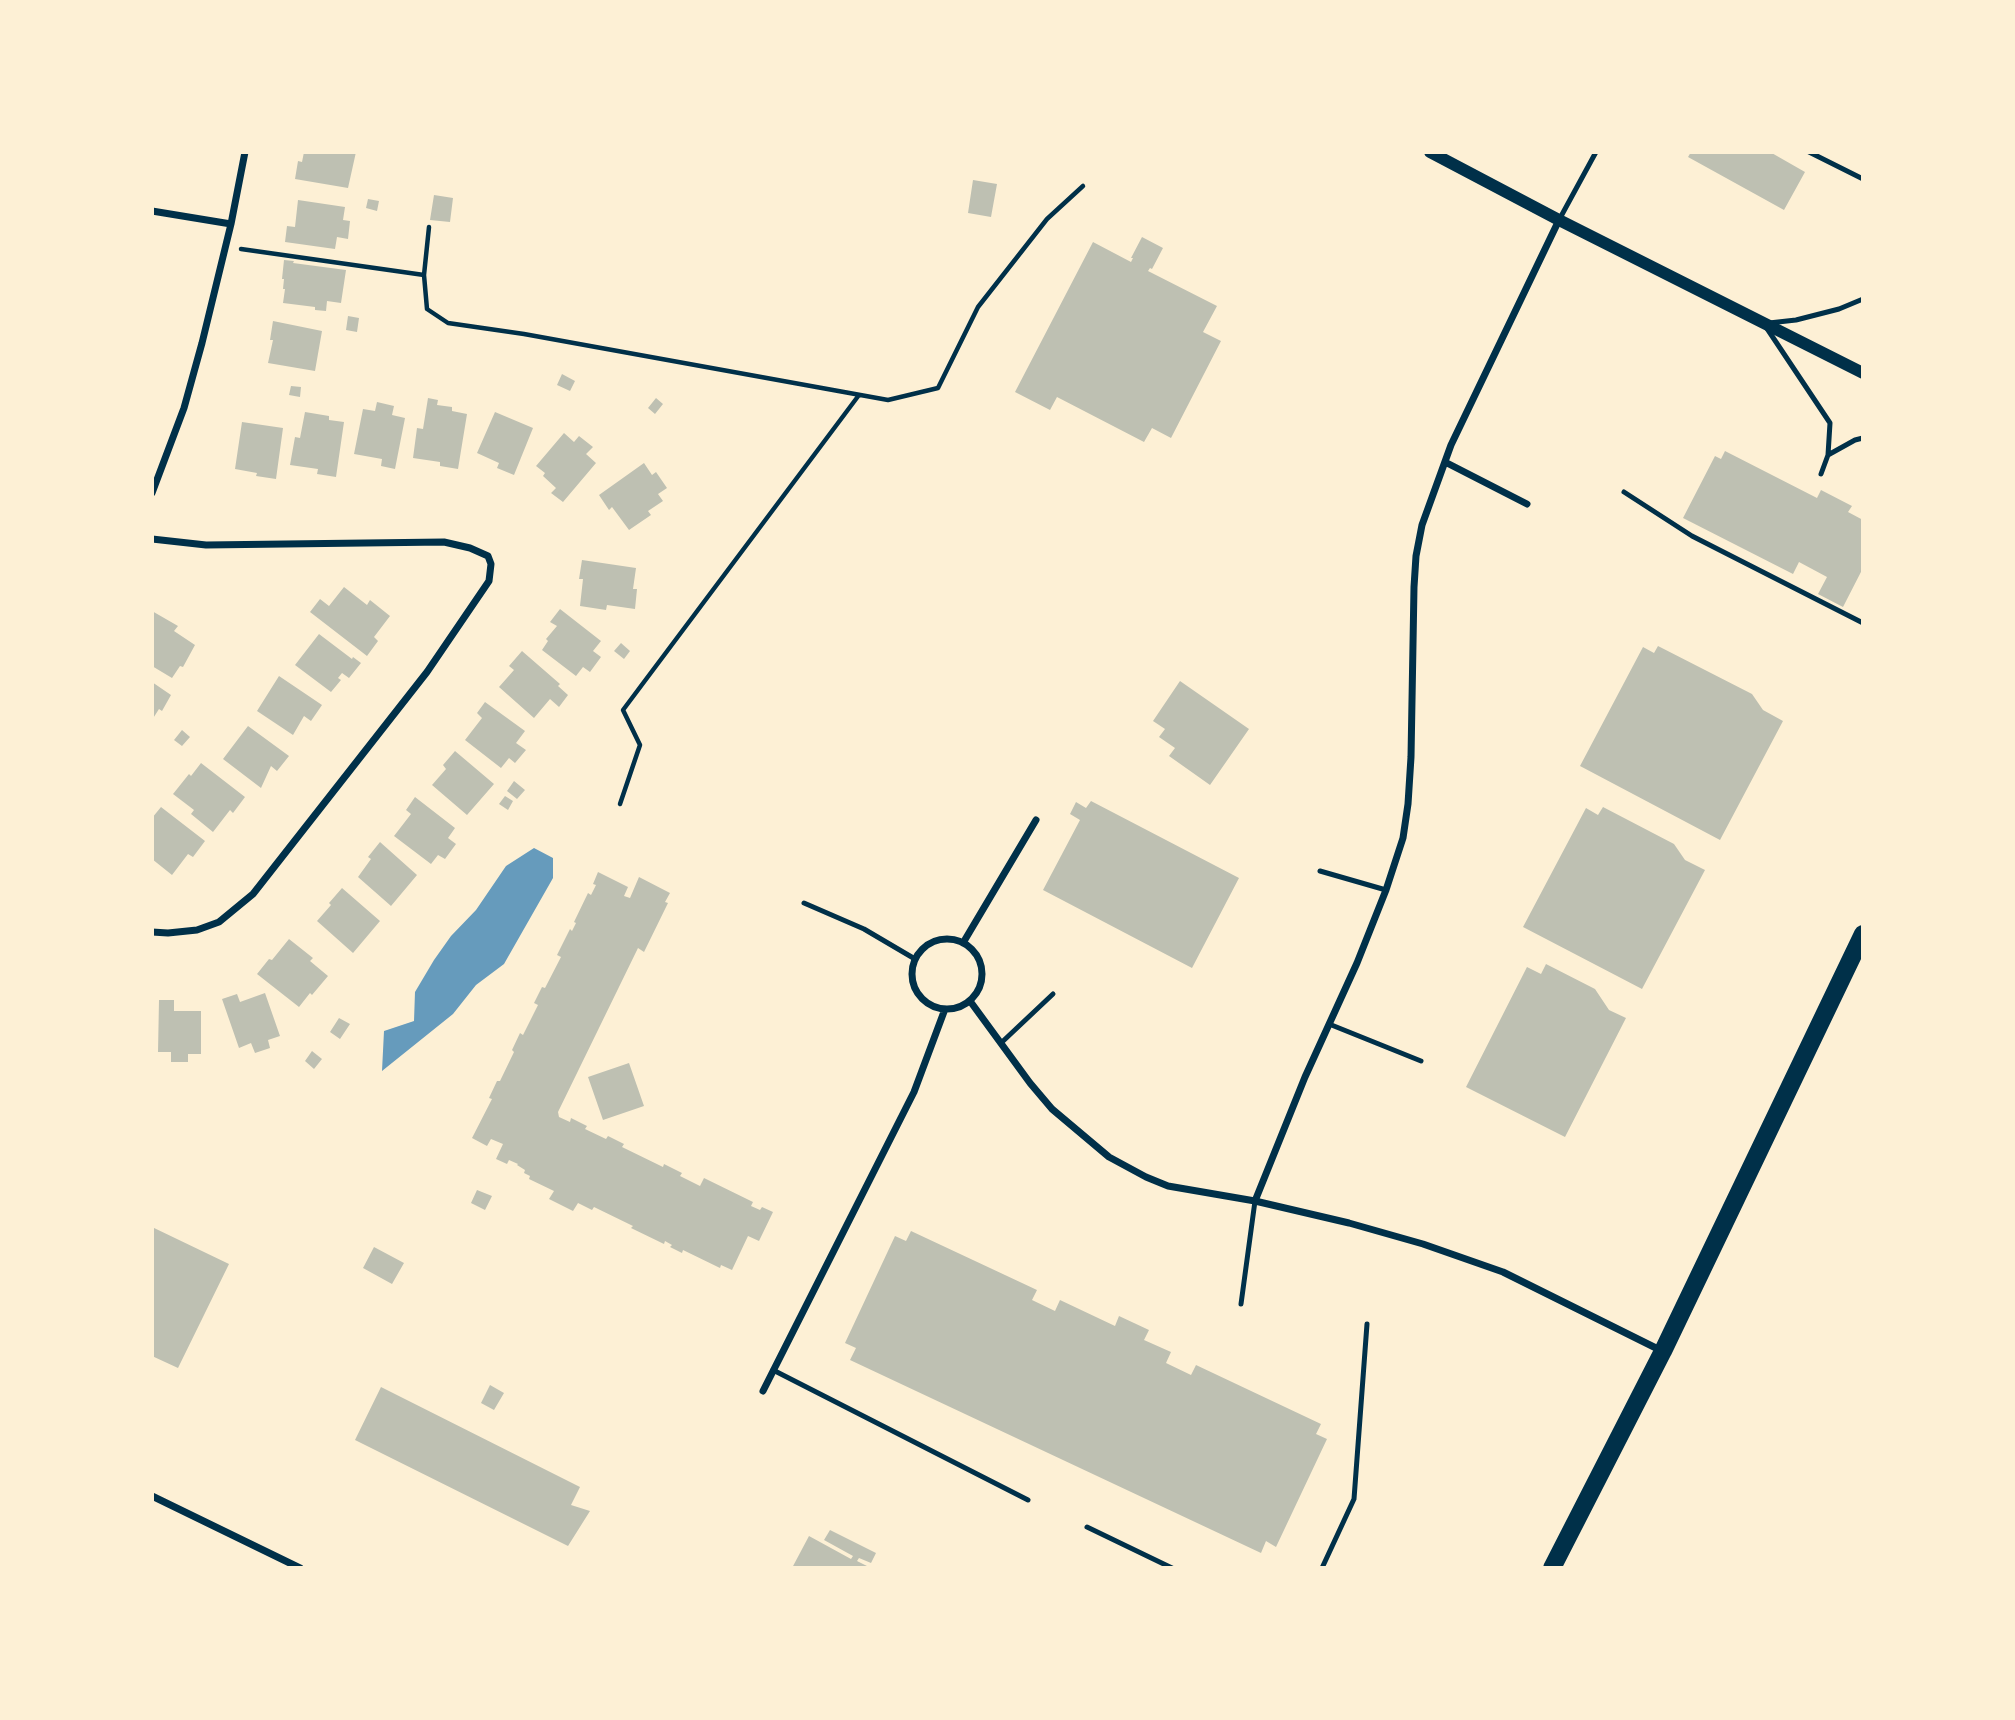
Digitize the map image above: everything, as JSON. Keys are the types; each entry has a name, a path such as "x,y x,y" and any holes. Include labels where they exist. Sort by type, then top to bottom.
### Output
{"main road":[{"path":"1552,1568 1663,1351 1863,934"}],"street":[{"path":"152,493 184,408 212,307 245,152"},
{"path":"1430,152 1863,373"},
{"path":"152,211 231,224"},
{"path":"1255,1201 1386,890 1402,838 1408,804 1413,721 1416,556 1422,525 1445,462 1559,220"},
{"path":"1445,462 1527,504"},
{"path":"152,539 206,545 444,542 470,548 488,556 491,564 489,581 428,672 253,894 219,922 197,930 152,932"},
{"path":"962,943 1036,820"},
{"path":"949,939 962,943 974,951 980,963 982,976 979,990 970,1001 958,1008 932,1006 921,997 914,986 912,972 915,959 924,948 936,941 949,939"},
{"path":"970,1001 1052,1109 1109,1157 1146,1177 1168,1186 1255,1201 1423,1244 1503,1272 1663,1351"},
{"path":"763,1391 914,1092 945,1009"},
{"path":"152,1496 300,1568"}],"lane":[{"path":"1559,220 1596,152"},
{"path":"1809,152 1863,179"},
{"path":"1821,474 1828,455 1830,423 1764,324 1796,320 1839,309 1863,299"},
{"path":"1828,455 1863,438"},
{"path":"1624,492 1692,536 1863,623"},
{"path":"1320,871 1386,890"},
{"path":"804,903 864,929 915,959"},
{"path":"1001,1043 1053,994"},
{"path":"1329,1024 1421,1061"},
{"path":"1241,1304 1255,1201"},
{"path":"1322,1568 1354,1499 1367,1324"},
{"path":"773,1370 1028,1500"},
{"path":"1087,1527 1172,1568"}],"path":[{"path":"429,227 424,275 427,309 448,323 524,334 888,400 938,388 978,307 1047,219 1083,186"},
{"path":"226,246 424,275"},
{"path":"620,804 640,745 623,710 859,395"}],"water":[{"path":"534,848 553,858 553,878 504,964 476,985 453,1014 382,1071 384,1031 414,1021 415,992 434,960 451,936 476,910 506,866"}],"building":[{"path":"304,152 356,152 348,188 295,179 298,161 302,162"},
{"path":"1691,152 1770,152 1805,172 1784,210 1688,157"},
{"path":"973,180 997,184 991,217 968,213"},
{"path":"434,195 453,198 450,222 430,220"},
{"path":"368,199 379,201 377,211 366,208"},
{"path":"298,200 345,207 343,220 350,221 348,239 337,237 335,249 285,242 287,226 295,227"},
{"path":"1142,237 1163,248 1152,269 1148,271 1217,306 1203,332 1221,341 1171,438 1152,428 1144,442 1057,397 1050,410 1015,392 1093,242 1131,262"},
{"path":"284,260 346,270 341,303 327,301 326,311 283,303"},
{"path":"348,316 359,318 357,332 346,330"},
{"path":"273,321 322,331 315,371 268,363 273,340 270,340"},
{"path":"562,374 575,381 570,391 557,385"},
{"path":"291,386 301,387 300,397 289,395"},
{"path":"428,398 438,400 437,405 452,407 452,411 467,414 458,469 440,466 440,462 413,458 417,428 423,429"},
{"path":"656,398 663,404 655,414 648,408"},
{"path":"377,402 394,406 392,415 405,418 395,469 381,466 382,459 354,454 363,409 375,411"},
{"path":"305,412 344,422 336,477 317,474 318,469 290,465 295,437 300,438"},
{"path":"495,412 533,428 514,475 497,468 499,463 477,453"},
{"path":"242,422 283,428 276,479 235,469"},
{"path":"564,433 574,442 579,436 593,447 586,454 596,463 563,502 551,493 556,488 536,466"},
{"path":"1725,451 1817,498 1821,490 1852,506 1848,512 1863,520 1863,568 1843,607 1818,594 1827,577 1799,562 1793,574 1683,518 1715,456 1721,459"},
{"path":"644,463 652,475 656,472 667,488 658,494 663,501 648,511 651,515 629,530 612,507 609,510 599,495"},
{"path":"582,560 636,568 633,589 637,589 635,609 607,605 606,610 580,606 583,579 579,579"},
{"path":"344,587 367,605 370,600 390,616 374,637 378,641 367,656 310,612 320,599 329,606"},
{"path":"560,609 601,641 593,651 601,657 590,672 583,667 576,676 542,650 548,641 546,639 557,626 550,622"},
{"path":"152,611 178,626 174,631 195,645 183,667 180,666 172,678 152,666"},
{"path":"319,634 361,663 349,678 342,673 338,678 341,680 331,692 295,665"},
{"path":"621,643 630,651 624,659 614,651"},
{"path":"1658,646 1752,694 1763,710 1783,721 1720,840 1580,766 1643,647 1654,653"},
{"path":"522,651 560,684 558,686 568,695 559,707 550,699 534,718 499,687 514,670 509,666"},
{"path":"279,676 322,705 311,721 304,716 293,735 257,711"},
{"path":"1180,681 1249,729 1210,785 1169,756 1175,748 1159,737 1165,729 1153,721"},
{"path":"152,682 171,695 162,711 159,709 152,720"},
{"path":"485,702 525,731 516,743 526,750 515,763 509,758 501,768 465,740 482,718 477,713"},
{"path":"248,726 289,756 277,771 271,766 261,788 223,759"},
{"path":"182,730 190,737 182,746 174,740"},
{"path":"455,751 494,784 467,815 432,785 446,769 443,765"},
{"path":"201,763 245,797 233,813 230,810 213,832 191,814 194,810 173,794"},
{"path":"514,781 525,790 517,799 507,791"},
{"path":"505,796 513,801 508,810 499,804"},
{"path":"415,797 455,828 448,838 456,844 445,859 438,855 431,864 394,836 411,814 406,810"},
{"path":"1091,801 1239,878 1192,968 1043,890 1080,820 1070,814 1076,802 1086,808"},
{"path":"161,807 205,841 193,857 188,854 172,875 152,859 152,818"},
{"path":"1603,807 1674,844 1685,860 1705,870 1642,989 1523,927 1586,808 1598,815"},
{"path":"380,842 417,875 391,906 358,877 371,859 368,857"},
{"path":"598,872 628,887 624,896 630,898 639,877 670,893 665,902 668,903 644,952 638,948 558,1112 559,1117 570,1122 571,1118 587,1126 585,1129 606,1139 608,1136 624,1144 622,1147 682,1173 680,1176 700,1186 704,1178 753,1202 751,1206 773,1212 759,1241 748,1236 732,1270 721,1265 720,1268 683,1250 682,1253 665,1241 664,1244 594,1207 592,1210 578,1203 573,1211 549,1199 554,1191 529,1179 530,1176 524,1173 525,1170 518,1164 509,1160 507,1164 496,1159 503,1144 491,1139 487,1146 472,1138 492,1099 489,1098 497,1081 500,1081 514,1052 512,1050 520,1033 523,1035 538,1005 534,1003 561,957 557,955 576,923 574,922 588,893 591,895 596,885 593,884"},
{"path":"342,888 380,921 353,953 317,921"},
{"path":"289,939 313,958 310,961 328,976 299,1007 257,974"},
{"path":"1546,964 1595,989 1609,1010 1626,1018 1565,1137 1466,1087 1527,967 1541,974"},
{"path":"265,993 280,1036 268,1040 270,1048 255,1053 251,1043 239,1048 222,999 237,994 240,1002"},
{"path":"159,1000 174,1000 174,1011 201,1011 201,1054 188,1054 188,1062 171,1062 171,1052 158,1052"},
{"path":"339,1018 350,1024 340,1039 330,1032"},
{"path":"312,1051 322,1059 314,1069 305,1061"},
{"path":"629,1063 644,1106 603,1120 588,1077"},
{"path":"477,1190 492,1196 485,1210 471,1203"},
{"path":"152,1227 229,1264 178,1368 152,1356"},
{"path":"911,1231 1037,1290 1032,1300 1055,1311 1060,1300 1115,1326 1119,1316 1149,1330 1144,1340 1171,1352 1166,1363 1191,1375 1196,1365 1321,1424 1316,1434 1327,1439 1276,1547 1266,1541 1261,1553 850,1360 856,1348 845,1343 895,1236 906,1241"},
{"path":"374,1247 404,1263 392,1284 363,1268"},
{"path":"490,1385 504,1393 494,1410 481,1403"},
{"path":"381,1387 580,1487 571,1505 590,1511 568,1546 355,1440"},
{"path":"830,1530 876,1553 871,1563 859,1558 857,1561 871,1568 792,1568 809,1536 851,1559 853,1556 824,1540"}]}
